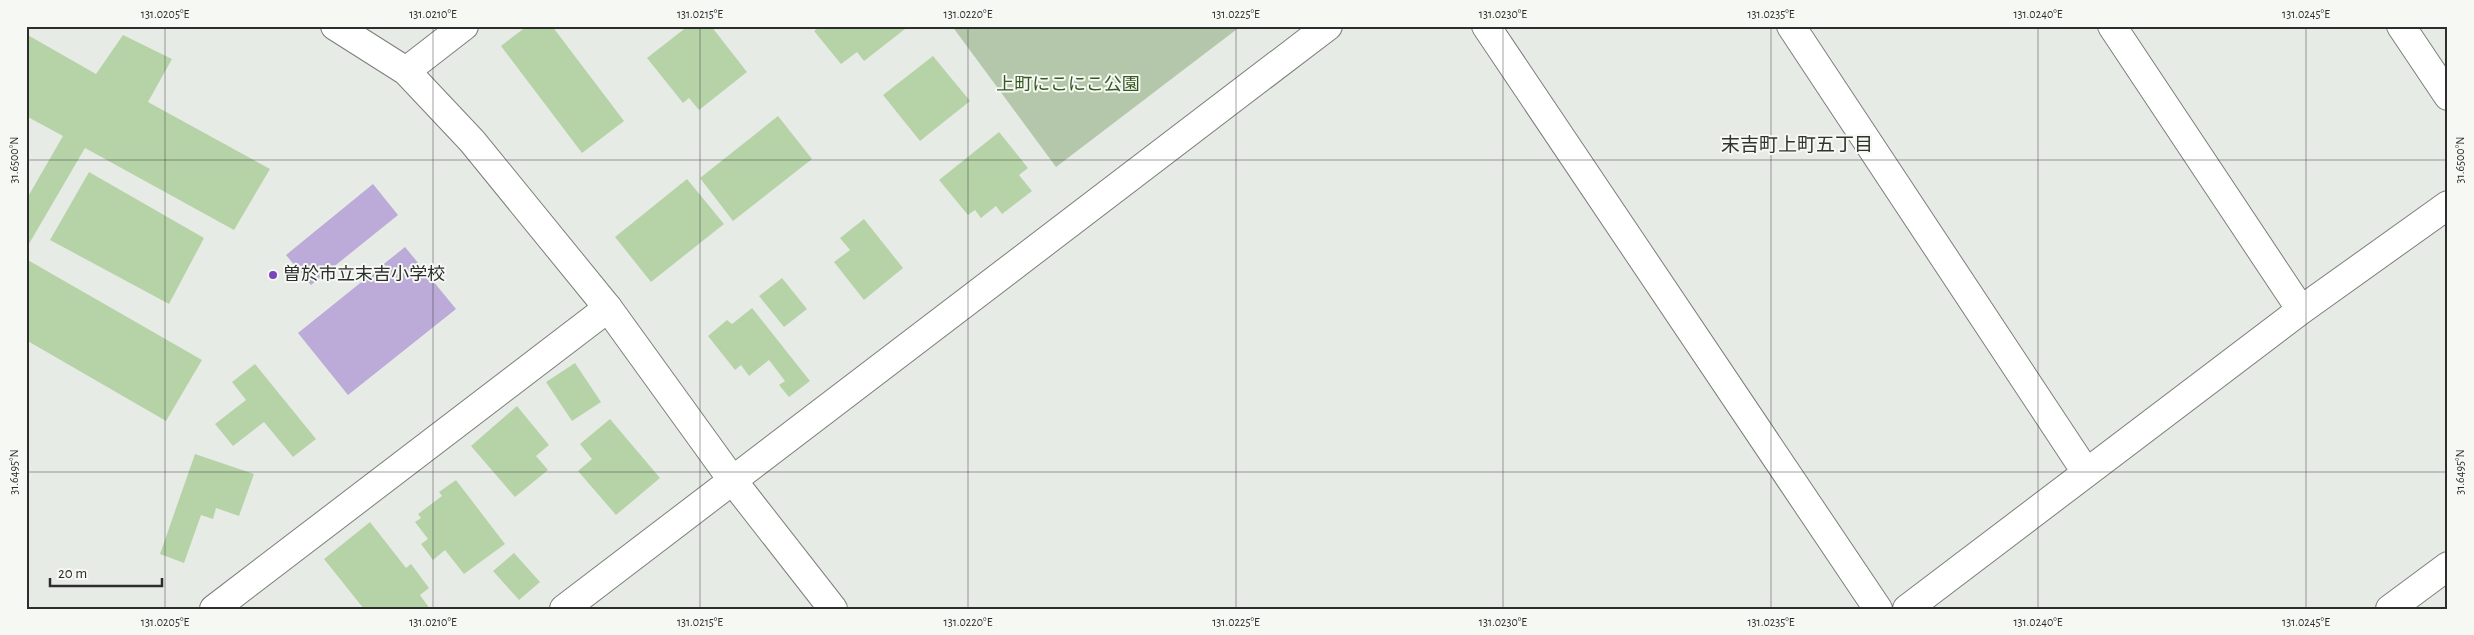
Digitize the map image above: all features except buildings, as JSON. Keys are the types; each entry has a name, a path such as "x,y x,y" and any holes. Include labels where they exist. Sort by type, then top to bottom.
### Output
{"street":[{"path":"335,26 406,71 472,141 608,308 733,480 833,609"},
{"path":"406,71 464,26"},
{"path":"564,609 1328,26"},
{"path":"1486,26 1878,609"},
{"path":"1791,26 2086,472"},
{"path":"2112,26 2301,310"},
{"path":"2401,26 2448,96"},
{"path":"1907,609 2301,310 2448,205"},
{"path":"214,609 608,308"},
{"path":"2390,609 2448,566"}],"green space":[{"name":"上町にこにこ公園","path":"952,26 1241,26 1056,167"}],"shaded area":[{"path":"373,184 398,215 311,285 286,255"},
{"path":"405,247 456,309 348,395 298,333"}],"place":[{"name":"曽於市立末吉小学校","path":"273,275"}],"district":[{"name":"末吉町上町五丁目","path":"1797,145"}]}
